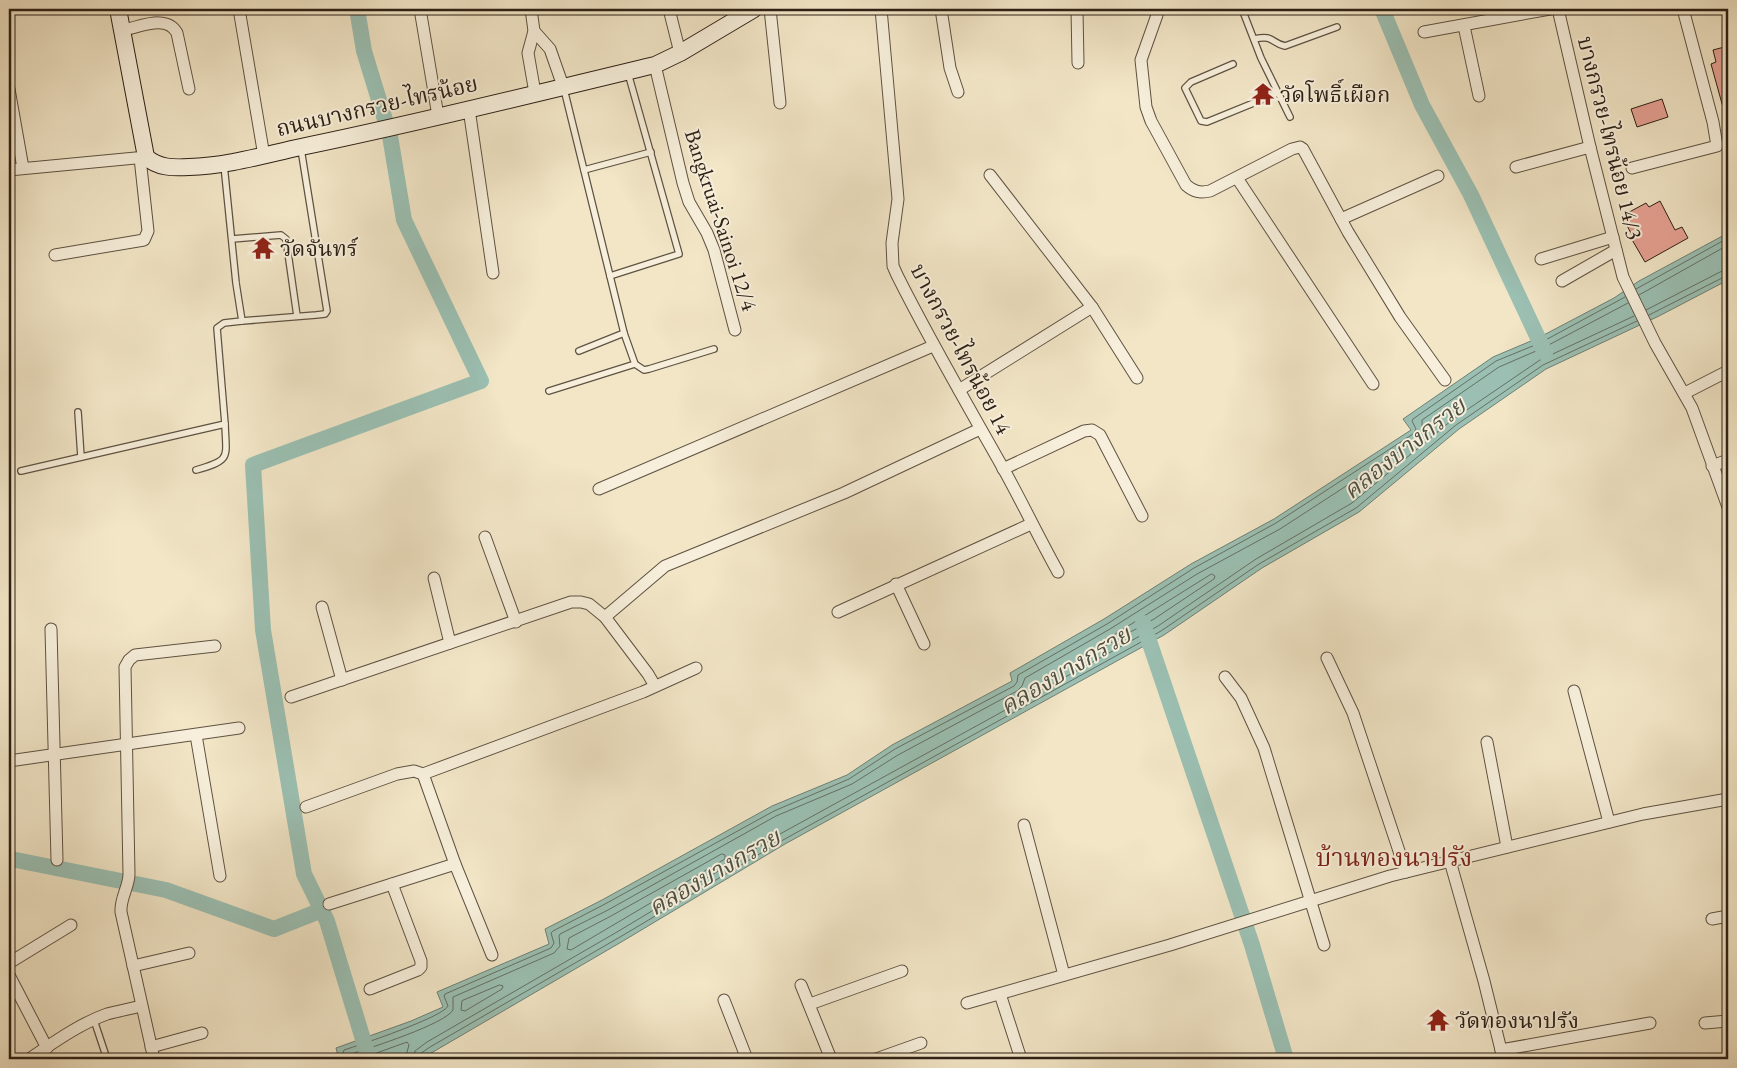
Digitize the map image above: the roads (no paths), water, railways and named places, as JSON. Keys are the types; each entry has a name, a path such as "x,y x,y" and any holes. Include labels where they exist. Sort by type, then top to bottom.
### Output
{"main road":[{"path":"118,9 141,134 143,158"},
{"name":"ถนนบางกรวย-ไทรน้อย","path":"143,158 173,167 190,167 264,156 394,128 655,65 680,53 754,9"}],"street":[{"path":"240,9 264,156"},
{"path":"420,9 438,116"},
{"path":"531,9 534,31 528,53 535,93"},
{"path":"669,9 680,53"},
{"path":"770,9 780,103"},
{"name":"บางกรวย-ไทรน้อย 14","path":"882,9 898,198 892,243 893,266 933,346 1003,469 1058,572"},
{"path":"941,9 950,68 958,92"},
{"path":"1077,9 1078,63"},
{"path":"1158,9 1141,60 1146,107 1151,121 1186,186 1202,193 1210,191 1292,148 1300,147 1308,157 1341,218 1400,317 1445,380"},
{"path":"1424,32 1550,9"},
{"name":"บางกรวย-ไทรน้อย 14/3","path":"1558,9 1623,277 1655,343 1692,408 1728,507"},
{"path":"1632,168 1723,144 1713,122 1683,9"},
{"path":"122,30 163,22 174,27 178,33 189,89"},
{"path":"1464,26 1479,96"},
{"path":"534,31 550,50 563,86"},
{"name":"Bangkruai-Sainoi 12/4","path":"655,65 689,202 707,232 714,250 735,330"},
{"path":"9,89 23,168"},
{"path":"469,109 493,273"},
{"path":"1516,167 1590,147"},
{"path":"9,170 143,158 148,231 144,240 54,255"},
{"path":"990,175 1092,307 1137,378"},
{"path":"1341,218 1438,176"},
{"path":"1237,178 1373,384"},
{"path":"1541,259 1613,238"},
{"path":"1562,281 1616,250"},
{"path":"959,390 1092,307"},
{"path":"599,489 933,346"},
{"path":"1685,393 1728,371"},
{"path":"605,617 665,566 844,493 980,429"},
{"path":"1003,469 1084,431 1092,430 1100,435 1142,516"},
{"path":"1712,466 1728,460"},
{"path":"838,612 1031,524"},
{"path":"485,537 516,622"},
{"path":"434,578 450,643"},
{"path":"896,584 924,644"},
{"path":"291,697 571,602 589,604 605,617 655,686"},
{"path":"322,607 342,680"},
{"path":"51,629 57,860"},
{"path":"154,1059 121,912 122,896 129,881 125,667 135,655 215,646"},
{"path":"1327,658 1353,713 1406,872"},
{"path":"306,807 396,774 414,771 423,774 655,686 696,668"},
{"path":"1225,677 1242,698 1264,748 1324,945"},
{"path":"1574,692 1609,822"},
{"path":"9,761 240,728"},
{"path":"196,735 220,876"},
{"path":"1487,742 1507,847"},
{"path":"423,774 455,864 492,955"},
{"path":"967,1003 1406,872 1643,814 1728,799"},
{"path":"1024,825 1064,975"},
{"path":"1450,861 1484,981 1502,1055 1650,1023"},
{"path":"329,904 455,864"},
{"path":"370,989 418,970 421,967 421,961 392,884"},
{"path":"1712,918 1728,916"},
{"path":"9,963 71,924"},
{"path":"134,966 188,953"},
{"path":"810,1004 902,972"},
{"path":"9,976 47,1048"},
{"path":"801,985 831,1059"},
{"path":"1000,994 1020,1059"},
{"path":"724,1000 747,1059"},
{"path":"29,1059 94,1020 107,1014 141,1006"},
{"path":"1705,1023 1728,1021"},
{"path":"151,1046 202,1033"},
{"path":"876,1059 921,1043"}],"lane":[{"path":"1242,9 1290,117"},
{"path":"1254,39 1267,37 1285,46 1337,27"},
{"path":"1233,64 1190,82 1185,88 1201,121 1207,122 1278,93"},
{"path":"610,276 679,254 628,71"},
{"path":"563,86 624,333 635,364 644,370 650,369 714,349"},
{"path":"196,470 220,463 226,454 217,328 224,323 325,314 328,308 300,147"},
{"path":"584,170 651,152"},
{"path":"224,163 242,321"},
{"path":"232,239 284,236 297,316"},
{"path":"579,351 624,333"},
{"path":"549,391 635,364"},
{"path":"78,412 81,457"},
{"path":"20,471 225,424"},
{"path":"94,1020 105,1053"}],"water":[{"name":"คลองบางกรวย","path":"1728,233 1728,280 1659,316 1546,369 1459,429 1359,512 1262,568 1164,635 785,844 421,1059 339,1059 336,1048 411,1021 443,1007 437,992 549,944 545,929 602,900 772,806 847,775 892,745 1012,681 1010,673 1104,619 1191,564 1274,519 1411,430 1403,419 1493,357 1538,338 1614,298 1639,281"}],"waterway":[{"path":"357,9 364,51 390,136 404,220 481,381 253,465 263,630 304,874 327,921 369,1059"},
{"path":"1382,9 1422,105 1471,195 1545,353"},
{"path":"1143,623 1252,945 1286,1059"},
{"path":"9,856 11,859 166,890 274,929 322,910"}],"place":[{"name":"วัดโพธิ์เผือก","path":"1263,94"},
{"name":"วัดจันทร์","path":"263,248"},
{"name":"วัดทองนาปรัง","path":"1438,1020"}],"district":[{"name":"บ้านทองนาปรัง","path":"1394,857"}]}
